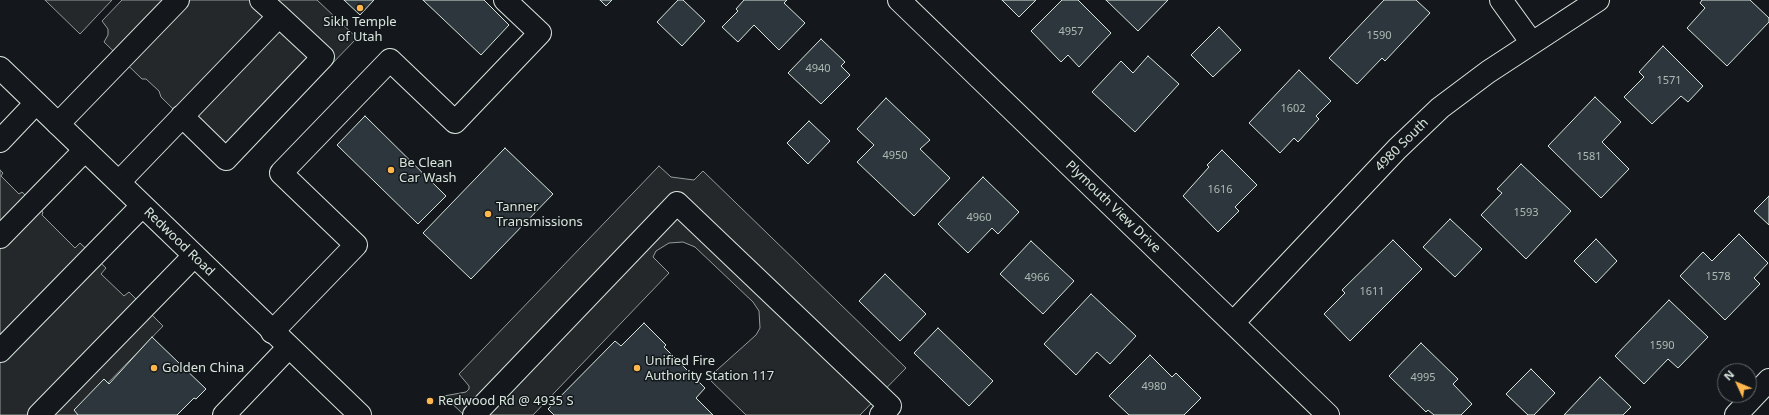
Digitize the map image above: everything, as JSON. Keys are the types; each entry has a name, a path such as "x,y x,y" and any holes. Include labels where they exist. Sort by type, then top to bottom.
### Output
{"street":[{"path":"58,124 178,0"},
{"path":"182,116 226,158 323,57 261,0"},
{"path":"272,332 356,245 281,173 390,60 455,122 540,33 505,0"},
{"name":"Plymouth View Drive","path":"899,0 1328,415"},
{"path":"1501,0 1532,43"},
{"name":"4980 South","path":"1233,323 1418,128 1463,89 1598,0"},
{"path":"119,182 279,16"},
{"name":"Redwood Road","path":"0,68 358,414"},
{"path":"0,140 36,103"},
{"path":"0,237 85,150"},
{"path":"474,415 677,203 890,406 881,415"},
{"path":"0,351 142,206"},
{"path":"39,415 194,256"},
{"path":"224,415 288,348"},
{"path":"1736,415 1769,380"}],"shaded area":[{"path":"45,0 112,0 80,34"},
{"path":"122,0 317,0 357,38 232,167 161,97 159,91 146,79 142,79 104,42 108,35 108,29 102,21"},
{"path":"659,166 671,177 694,180 703,171 906,368 860,415 746,415 708,378 756,335 760,328 759,311 753,302 695,247 683,242 669,243 656,251 653,257 669,273 533,415 464,415 444,396 466,392 469,389 469,386 459,374"},
{"path":"0,170 3,173 1,176 19,194 22,192 43,212 42,215 75,248 80,243 106,268 101,274 124,296 129,292 163,326 77,415 0,415"}],"building":[{"name":"Sikh Temple of Utah","path":"344,0 374,0 360,15"},
{"path":"423,0 484,0 509,25 481,55"},
{"path":"600,0 612,0 606,6"},
{"path":"678,0 683,0 705,21 682,46 657,22"},
{"path":"744,0 787,0 784,3 805,23 779,50 754,25 738,42 722,27 738,11 736,9"},
{"path":"1002,0 1036,0 1019,17"},
{"path":"1062,0 1078,0 1111,33 1079,67 1068,55 1061,62 1031,31"},
{"path":"1106,0 1168,0 1138,31"},
{"path":"1384,0 1416,0 1430,13 1385,61 1382,58 1357,84 1329,58"},
{"path":"1702,0 1750,0 1769,18 1769,22 1727,66 1687,28 1705,8 1700,3"},
{"path":"1219,27 1241,50 1213,77 1191,55"},
{"path":"821,39 845,62 841,66 850,75 821,104 788,73"},
{"path":"1663,46 1703,86 1688,102 1681,96 1652,124 1624,97 1644,77 1639,72"},
{"path":"1148,56 1179,84 1135,132 1092,92 1121,61 1133,73"},
{"path":"1299,70 1331,101 1316,116 1319,119 1298,142 1294,138 1280,153 1249,123"},
{"path":"1595,97 1621,122 1602,142 1629,169 1601,198 1548,146"},
{"path":"886,98 930,140 920,149 950,178 914,216 857,162 874,145 857,129"},
{"name":"Be Clean Car Wash","path":"365,116 446,196 418,224 337,145"},
{"path":"809,121 830,141 808,164 787,143"},
{"name":"Tanner Transmissions","path":"505,148 553,194 471,279 423,233"},
{"path":"1222,150 1257,185 1235,207 1239,211 1218,232 1183,196 1209,167 1207,165"},
{"path":"1521,164 1571,211 1526,259 1481,215 1502,193 1497,189"},
{"path":"983,177 1019,212 998,234 992,228 968,253 938,224"},
{"path":"1769,196 1769,225 1754,211"},
{"path":"1450,219 1482,249 1455,277 1423,247"},
{"path":"1739,234 1768,263 1754,278 1760,284 1725,320 1680,276 1703,252 1712,261"},
{"path":"1596,239 1617,261 1596,283 1574,261"},
{"path":"1393,240 1422,269 1350,341 1324,314 1345,293 1342,290"},
{"path":"1031,241 1074,281 1043,314 1000,274"},
{"path":"885,274 926,314 900,341 859,301"},
{"path":"1091,294 1136,336 1110,364 1097,352 1076,375 1044,344"},
{"path":"1669,300 1708,337 1678,368 1668,359 1644,384 1615,356"},
{"name":"Unified Fire Authority Station 117","path":"644,323 666,345 664,347 705,388 696,398 713,415 554,415 548,409 615,341 621,346"},
{"path":"938,328 993,381 969,406 914,353"},
{"name":"Golden China","path":"152,337 206,389 196,399 194,398 177,415 78,415 74,410 104,379 109,384"},
{"path":"1421,343 1458,379 1453,384 1472,404 1461,415 1434,415 1428,410 1426,412 1389,376"},
{"path":"1150,355 1172,377 1176,373 1201,398 1184,415 1129,415 1109,396"},
{"path":"1531,369 1555,393 1534,415 1528,415 1506,394"},
{"path":"1600,377 1631,407 1623,415 1564,415"}],"place":[{"name":"Sikh Temple of Utah","path":"360,8"},
{"name":"Be Clean Car Wash","path":"391,170"},
{"name":"Tanner Transmissions","path":"488,214"},
{"name":"Golden China","path":"154,368"},
{"name":"Unified Fire Authority Station 117","path":"637,368"},
{"name":"Redwood Rd @ 4935 S","path":"430,401"}]}
